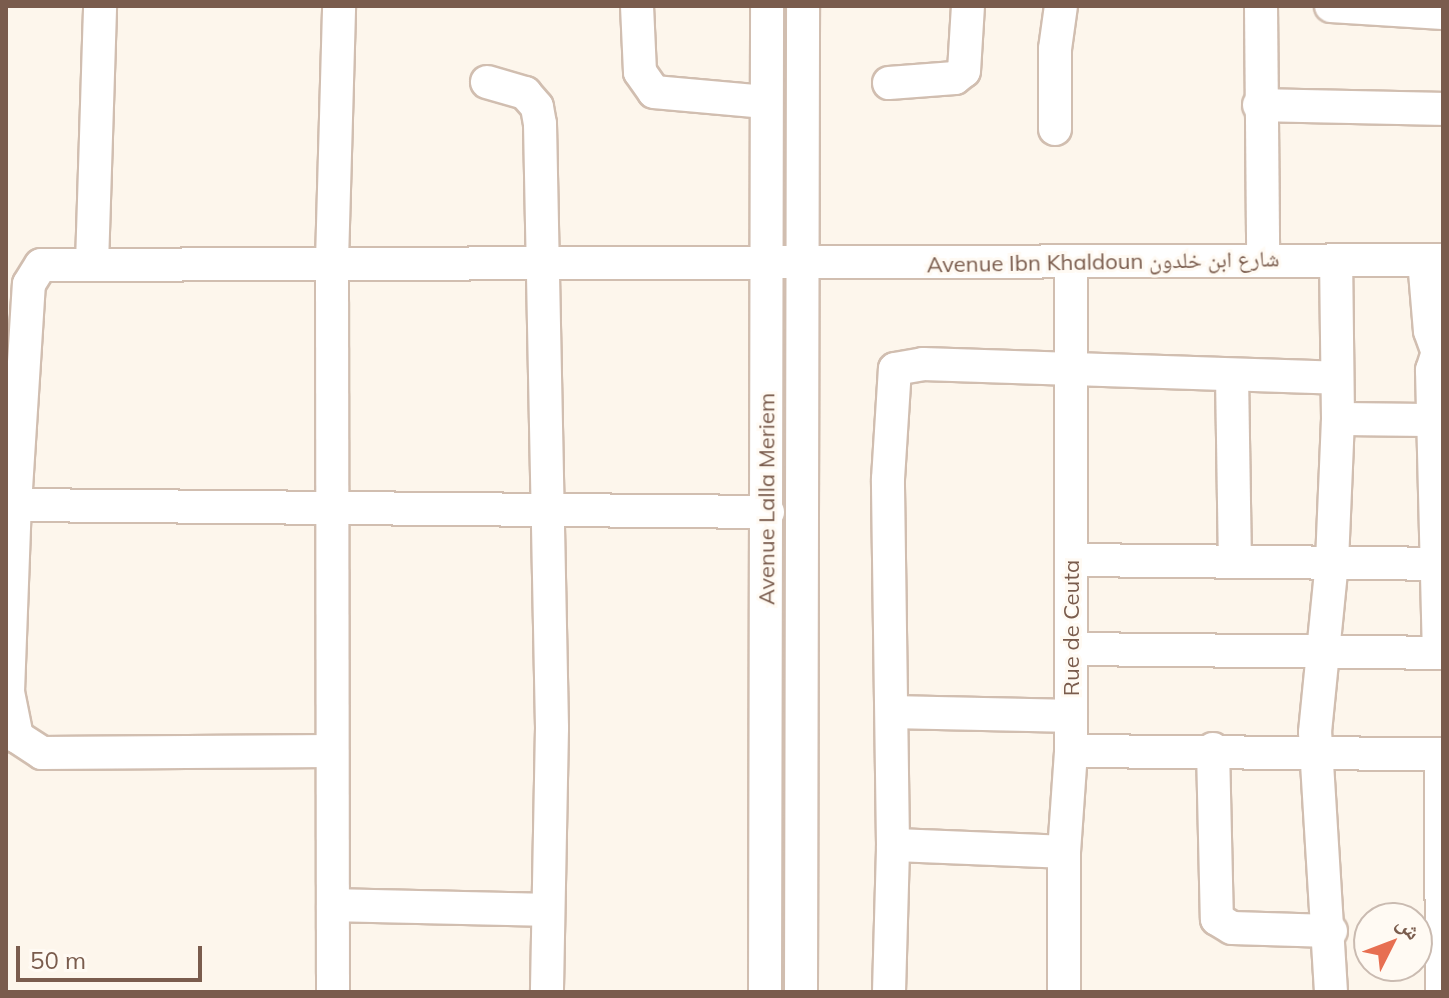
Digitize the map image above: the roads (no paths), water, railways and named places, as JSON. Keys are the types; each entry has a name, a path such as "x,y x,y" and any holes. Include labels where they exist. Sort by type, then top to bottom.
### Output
{"street":[{"path":"92,264 100,6"},
{"path":"333,992 332,751 336,509 332,261 339,6"},
{"path":"637,6 640,72 654,92 766,102"},
{"name":"Avenue Lalla Meriem","path":"765,992 768,512 764,263 767,6"},
{"name":"Avenue Lalla Meriem","path":"801,992 803,6"},
{"path":"889,83 955,78 964,71 968,6"},
{"path":"1055,129 1055,49 1061,6"},
{"path":"1261,6 1259,105 1263,259"},
{"path":"1331,6 1443,13"},
{"path":"487,82 510,85 537,107 544,509 552,728 547,992"},
{"path":"1259,105 1443,109"},
{"name":"Avenue Ibn Khaldoun شارع ابن خلدون","path":"15,505 31,276 50,263 540,259 1071,264 1263,259 1434,260"},
{"path":"1331,992 1331,931 1318,754 1322,652 1332,562 1338,419 1336,260"},
{"path":"1071,649 1441,653 1432,420 1440,362 1434,260"},
{"name":"Rue de Ceuta","path":"1064,992 1064,852 1071,751 1071,264"},
{"path":"889,992 895,712 888,479 895,369 923,364 1337,378"},
{"path":"1232,375 1235,561"},
{"path":"1338,419 1432,420"},
{"path":"332,751 42,753 28,747 13,729 8,692 15,505 768,512"},
{"path":"1072,560 1439,564"},
{"path":"895,712 1071,716"},
{"path":"1213,749 1217,919 1232,928 1331,931"},
{"path":"1071,751 1213,749 1318,754 1442,754 1442,992"},
{"path":"893,845 1064,852"},
{"path":"333,905 548,910"}]}
